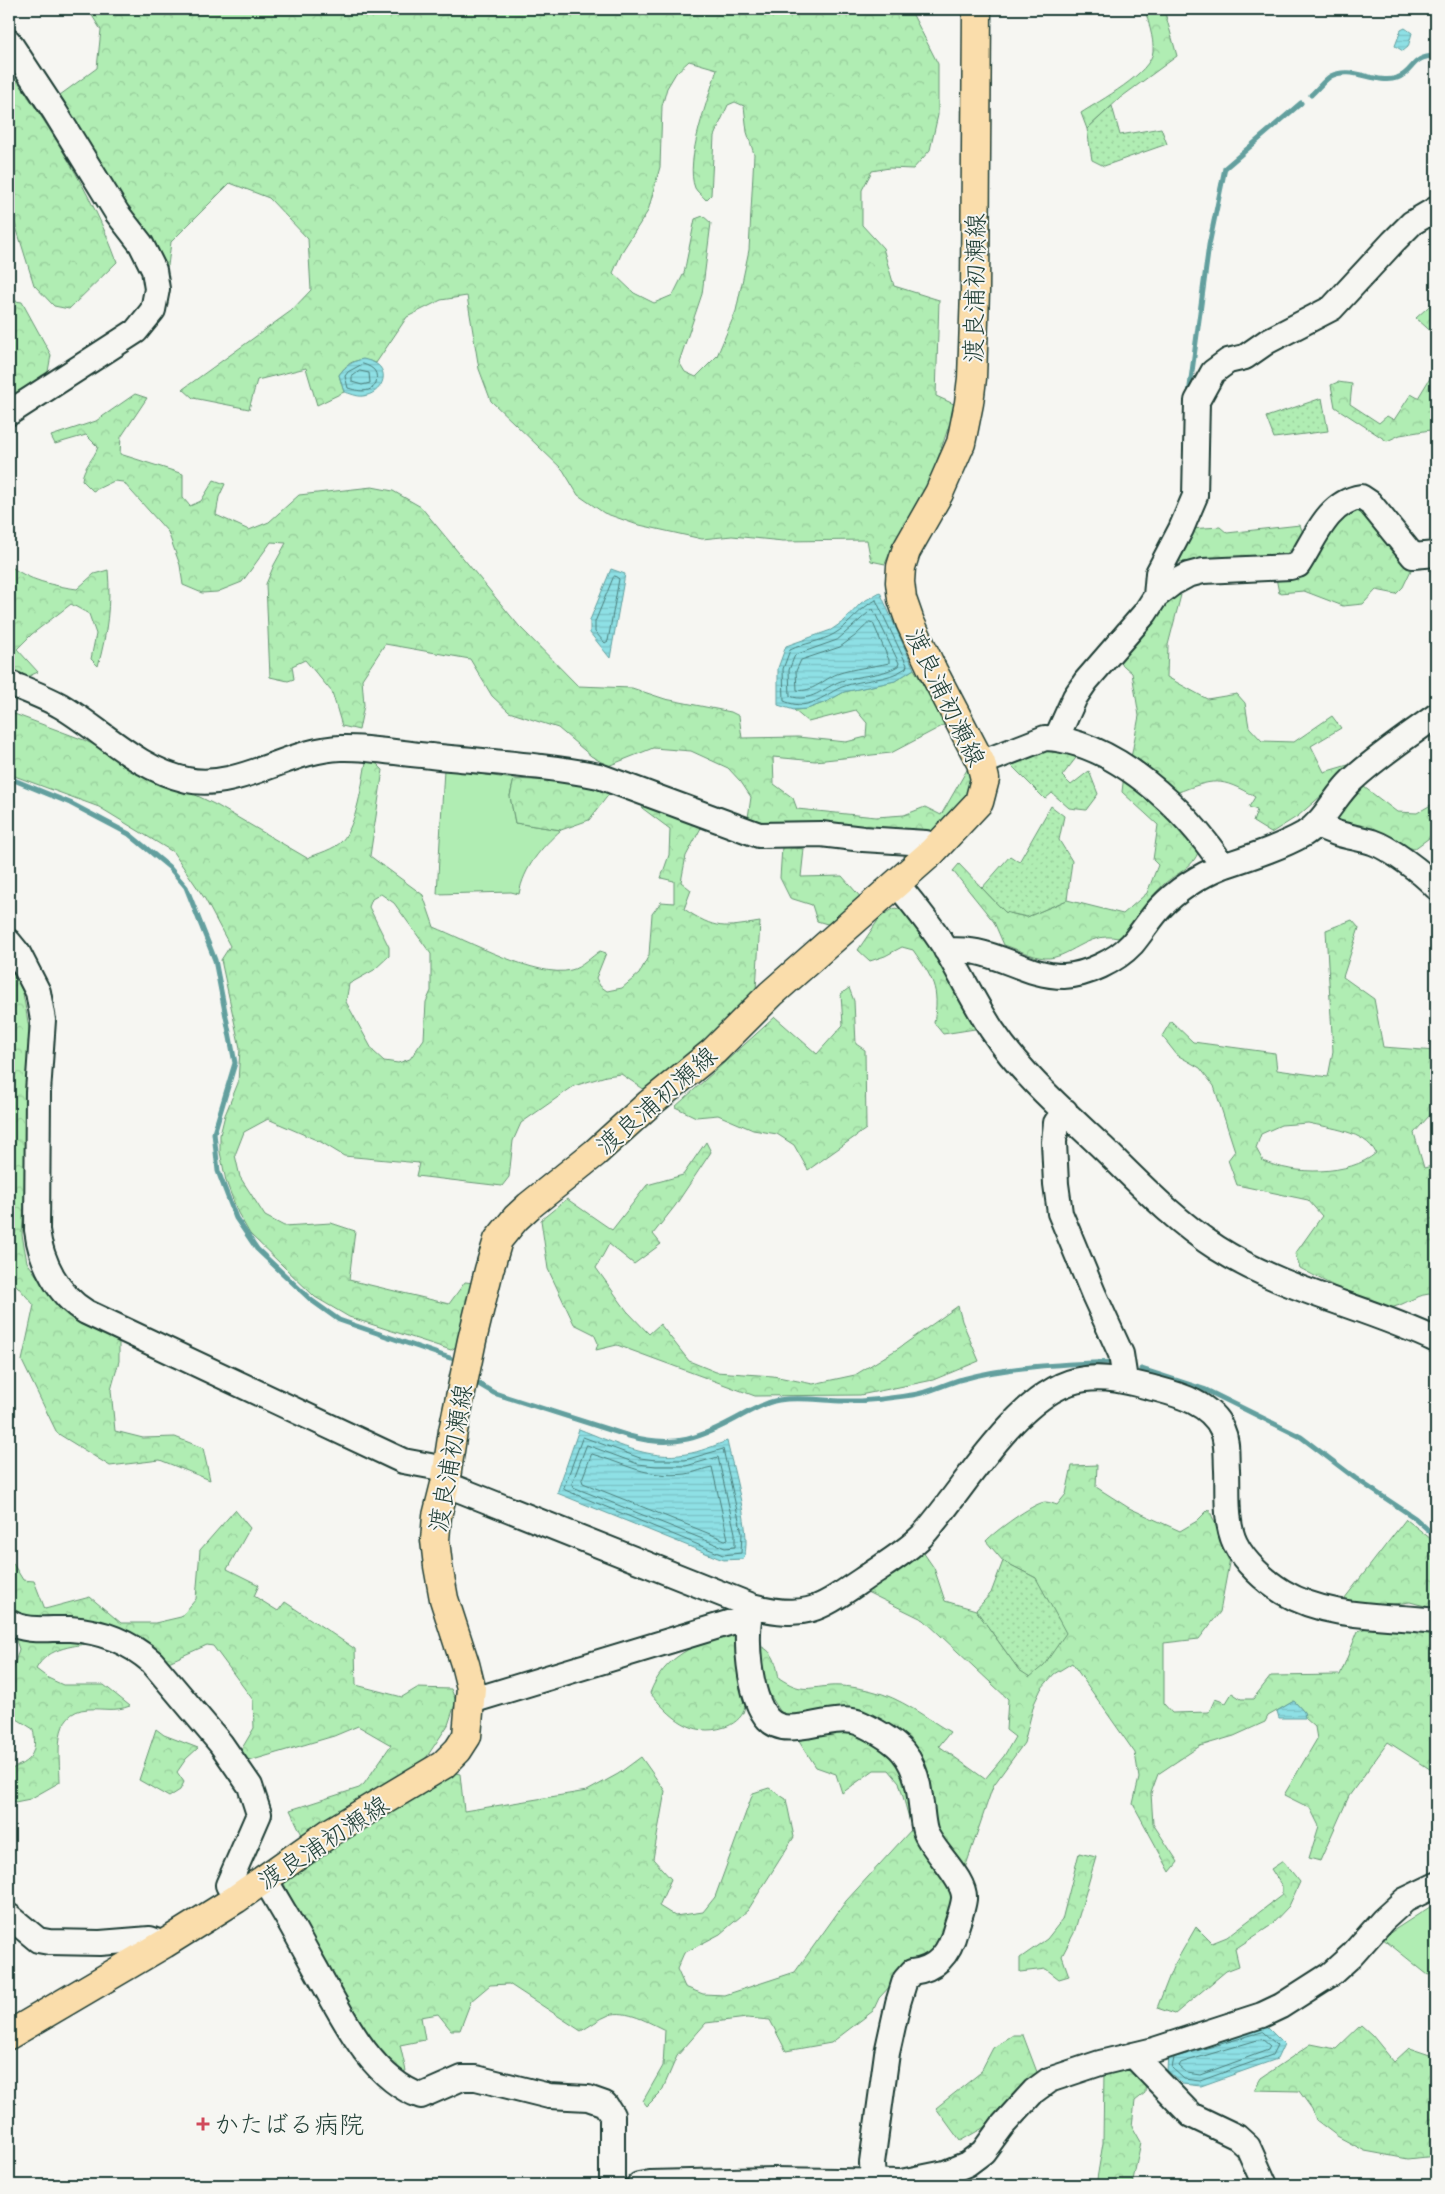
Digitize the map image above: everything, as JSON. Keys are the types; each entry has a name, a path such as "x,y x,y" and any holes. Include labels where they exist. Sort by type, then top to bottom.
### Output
{"main road":[{"name":"渡良浦初瀬線","path":"9,2035 164,1944 236,1899 331,1832 443,1766 458,1750 466,1736 471,1688 466,1664 444,1599 438,1566 437,1516 472,1340 488,1270 498,1240 508,1226 529,1206 595,1153 649,1104 714,1051 771,994 932,852 979,802 985,779 981,763 933,672 910,622 902,599 900,582 901,567 906,552 939,493 961,443 969,403 972,378 975,292 976,9"}],"street":[{"path":"9,42 55,112 117,213 141,244 154,270 157,290 153,310 136,331 9,413"},
{"path":"1156,596 1158,573 1181,529 1195,496 1197,401 1213,372 1228,361 1245,357 1268,341 1332,308 1412,223 1436,209"},
{"path":"1056,739 1072,702 1086,680 1145,614 1156,596 1174,583 1196,573 1298,565 1311,542 1336,506 1349,499 1361,497 1370,503 1413,556 1436,554"},
{"path":"9,683 60,706 116,746 159,772 188,780 225,779 307,754 340,748 466,760 573,771 599,776 759,835 821,834 863,840 926,843 932,852"},
{"path":"946,950 978,952 1042,974 1065,976 1088,971 1114,958 1131,945 1160,908 1183,887 1200,875 1256,855 1304,834 1317,824 1350,781 1383,753 1436,716"},
{"path":"981,763 1039,740 1056,739 1090,748 1121,764 1175,809 1209,845 1223,866"},
{"path":"1317,824 1331,833 1374,843 1413,866 1436,887"},
{"path":"897,884 946,950 991,1029 1013,1059 1064,1111 1183,1223 1216,1248 1251,1268 1410,1328 1436,1340"},
{"path":"9,942 18,953 38,992 43,1020 38,1092 37,1230 39,1249 71,1303 86,1312 404,1461 445,1477 750,1612"},
{"path":"1064,1111 1056,1123 1054,1142 1056,1184 1060,1213 1121,1354 1125,1380"},
{"path":"471,1701 750,1612 790,1613 809,1611 825,1605 896,1557 921,1537 984,1457 1033,1403 1064,1383 1082,1379 1125,1380 1174,1393 1199,1404 1222,1427 1226,1444 1230,1526 1235,1543 1245,1557 1268,1581 1283,1592 1317,1608 1363,1615 1436,1620"},
{"path":"750,1612 747,1631 750,1668 759,1703 768,1720 776,1726 790,1728 841,1719 853,1721 887,1738 902,1750 914,1767 926,1832 934,1848 950,1868 965,1897 954,1937 946,1954 936,1964 925,1970 912,1972 905,1980 887,2053 872,2163 872,2184"},
{"path":"9,1622 16,1627 71,1629 97,1633 121,1640 152,1662 221,1744 250,1786 259,1814 228,1885 236,1899"},
{"path":"264,1878 348,2024 369,2056 388,2077 409,2092 421,2096 462,2078 476,2078 548,2096 588,2098 605,2104 612,2115 612,2185"},
{"path":"639,2185 650,2183 773,2180 872,2184 923,2179 945,2174 967,2164 983,2152 1002,2126 1034,2091 1049,2080 1100,2063 1154,2050 1262,2015 1281,2006 1330,1974 1352,1955 1405,1900 1436,1885"},
{"path":"9,1916 33,1937 49,1942 100,1943 150,1939 164,1944"},
{"path":"1133,2055 1191,2115 1237,2137 1248,2147 1266,2185"}],"green space":[{"path":"88,9 910,9 938,64 938,115 930,150 913,169 889,168 872,171 862,190 862,225 883,248 894,286 939,300 936,396 956,405 927,490 893,545 885,564 871,561 867,540 783,541 732,536 702,539 635,524 604,513 578,495 563,470 491,401 479,369 467,296 441,300 407,317 376,363 359,360 351,363 339,375 344,392 317,405 306,368 257,380 249,409 193,398 183,389 291,311 311,290 308,239 269,198 230,183 171,242 168,266 162,268 60,95 97,68 101,30","holes":["689,61 717,69 695,146 692,176 695,188 706,200 711,195 714,136 728,105 735,102 744,106 747,132 754,154 749,250 736,311 717,356 696,377 685,372 679,362 702,294 711,223 703,216 695,219 684,273 673,295 654,303 634,293 613,273 623,250 648,211 660,167 662,106 667,88 676,73"]},
{"path":"1145,9 1164,9 1177,56 1120,98 1087,129 1081,113 1135,77 1150,59 1153,51 1153,41"},
{"path":"9,68 55,138 83,186 117,262 69,309 54,306 34,285 13,217 9,222"},
{"path":"1112,106 1120,135 1161,128 1167,144 1104,166 1092,160 1087,129"},
{"path":"9,300 22,302 51,355 47,377 9,400"},
{"path":"1436,300 1436,336 1416,318"},
{"path":"1432,375 1436,378 1436,429 1400,435 1387,441 1335,407 1331,385 1338,382 1352,384 1350,404 1379,423 1387,416 1394,420 1411,394 1418,398"},
{"path":"135,394 147,398 121,437 120,454 183,474 183,498 190,506 201,501 214,480 225,484 219,497 216,515 249,530 269,522 299,495 372,487 393,491 421,507 519,626 578,686 632,688 665,699 731,712 739,716 742,738 798,737 846,742 866,737 867,723 856,710 808,722 794,710 807,709 826,702 844,692 895,681 914,669 946,724 891,753 815,761 773,757 774,784 793,798 797,809 876,817 904,815 925,807 941,815 968,768 976,775 971,799 936,832 919,834 775,826 748,818 751,797 728,768 691,751 653,748 608,766 591,756 558,728 509,712 492,696 470,659 385,644 362,679 364,705 359,730 342,726 332,692 305,660 292,666 294,679 288,681 270,677 266,584 286,543 271,542 242,582 217,592 202,593 183,585 180,565 168,532 123,482 114,481 93,491 82,480 84,471 98,447 86,435 55,444 51,436 96,421"},
{"path":"1322,398 1328,431 1274,438 1266,417"},
{"path":"1358,502 1413,566 1403,587 1396,594 1376,590 1363,604 1343,606 1304,591 1279,593 1276,578"},
{"path":"1300,525 1303,533 1297,544 1285,555 1222,561 1174,562 1189,529 1220,527 1227,533"},
{"path":"9,565 24,575 41,582 77,589 94,574 108,570 107,618 98,666 91,659 96,634 89,614 71,604 32,634 17,649 38,672 27,677 9,666"},
{"path":"1181,595 1168,645 1167,677 1207,699 1237,694 1245,703 1249,727 1262,741 1294,742 1332,716 1341,728 1311,746 1324,772 1348,765 1345,775 1298,816 1271,833 1253,822 1257,810 1249,807 1255,797 1243,790 1216,782 1199,785 1176,793 1131,758 1139,716 1132,673 1116,659 1166,597"},
{"path":"9,712 84,740 218,806 307,858 330,849 342,841 352,824 361,792 366,762 377,764 383,770 370,856 423,895 434,927 502,957 540,969 571,970 600,951 606,953 596,978 600,986 607,991 622,988 639,974 649,955 652,914 661,902 674,903 674,881 661,878 669,855 670,829 642,808 647,803 702,826 686,856 681,882 691,890 684,909 704,921 720,926 760,922 756,990 730,1026 648,1092 621,1074 606,1076 574,1086 521,1123 513,1141 509,1177 502,1186 416,1176 419,1163 344,1156 321,1142 268,1119 244,1132 235,1155 240,1177 265,1216 284,1226 331,1223 355,1231 349,1280 449,1304 465,1282 474,1283 462,1343 451,1350 349,1317 315,1297 250,1234 238,1213 226,1181 220,1152 220,1135 225,1115 238,1083 240,1048 221,960 230,946 205,899 173,852 99,807 9,774","holes":["381,894 394,903 431,954 431,991 426,1002 424,1039 410,1059 398,1063 384,1061 373,1051 346,1002 349,984 374,970 389,956 389,947 369,907 372,899"]},
{"path":"1058,749 1079,754 1062,776 1071,785 1089,771 1098,794 1086,810 1069,808 1052,793 1045,799 1009,763 1028,751"},
{"path":"444,769 514,779 510,796 515,823 561,830 534,859 521,884 519,894 511,892 437,894"},
{"path":"1124,774 1192,839 1199,850 1193,862 1157,891 1137,919 1118,938 1097,938 1062,955 1045,958 1030,955 1004,945 994,922 953,871 959,864 1005,912 1027,917 1067,900 1123,914 1147,893 1158,865 1153,860 1158,825 1122,792"},
{"path":"514,779 569,782 613,789 589,820 561,830 515,823 510,796"},
{"path":"1364,787 1397,812 1417,813 1436,802 1436,833 1414,849 1340,826 1336,819"},
{"path":"1051,806 1064,816 1059,840 1072,861 1067,900 1027,917 1005,912 982,888 1010,856 1019,862"},
{"path":"782,847 804,849 801,877 842,876 863,900 834,926 817,921 812,905 790,898 780,878"},
{"path":"895,908 905,911 922,929 975,1029 943,1034 934,1023 936,1000 933,984 926,969 913,950 902,947 870,961 858,950 881,916"},
{"path":"1352,920 1359,928 1343,977 1374,999 1383,1047 1436,1051 1436,1115 1429,1116 1414,1133 1424,1168 1436,1165 1436,1294 1423,1295 1394,1307 1381,1307 1370,1303 1300,1268 1295,1254 1322,1216 1308,1200 1237,1185 1228,1160 1235,1151 1214,1086 1200,1068 1177,1055 1162,1036 1171,1021 1193,1042 1275,1053 1277,1070 1328,1077 1333,1051 1326,930","holes":["1308,1123 1355,1135 1364,1140 1376,1153 1365,1161 1352,1166 1321,1171 1290,1169 1263,1161 1256,1148 1261,1134 1281,1125"]},
{"path":"9,961 23,993 29,1028 28,1136 22,1235 27,1262 59,1308 119,1341 119,1361 111,1390 115,1431 143,1438 175,1437 203,1448 210,1480 160,1460 110,1466 57,1433 22,1361 34,1305 9,1277"},
{"path":"849,988 854,1001 856,1044 865,1050 866,1129 808,1170 794,1145 777,1134 753,1130 718,1115 696,1117 675,1107 775,1017 817,1054 843,1025 841,994"},
{"path":"706,1142 711,1152 675,1206 653,1234 661,1244 634,1264 609,1244 596,1268 627,1311 649,1334 660,1324 689,1361 716,1372 773,1376 813,1384 855,1375 899,1348 958,1306 962,1321 979,1361 933,1380 860,1395 755,1396 617,1345 596,1350 598,1343 594,1334 574,1324 548,1269 541,1220 567,1199 612,1230 647,1185 683,1175"},
{"path":"1097,1465 1096,1487 1129,1508 1180,1531 1197,1521 1209,1509 1230,1558 1220,1612 1199,1639 1164,1643 1164,1704 1172,1713 1209,1712 1215,1699 1226,1703 1232,1693 1241,1699 1253,1699 1271,1676 1340,1675 1358,1631 1378,1624 1436,1630 1436,1773 1388,1742 1349,1796 1320,1861 1309,1858 1319,1826 1310,1808 1284,1795 1317,1739 1315,1727 1305,1718 1304,1712 1294,1701 1268,1716 1265,1722 1234,1736 1200,1746 1158,1774 1151,1793 1153,1824 1178,1862 1170,1872 1133,1804 1139,1778 1135,1753 1072,1663 1054,1674 1041,1689 1034,1704 1024,1743 993,1786 941,1939 932,1952 893,1983 879,1998 873,2011 831,2043 786,2051 770,2020 747,2018 706,2023 677,2056 662,2091 647,2106 643,2101 663,2066 665,2030 630,2015 616,2014 609,2015 581,2031 509,1984 490,1985 471,2001 460,2030 451,2030 438,2014 421,2017 425,2040 400,2045 406,2071 393,2073 380,2062 317,1957 281,1877 451,1772 460,1774 464,1811 587,1791 618,1774 641,1757 665,1791 653,1859 671,1879 659,1906 675,1916 703,1912 715,1897 753,1793 769,1788 786,1799 794,1837 748,1910 720,1934 684,1953 677,1969 685,1987 703,1994 725,1995 795,1972 846,1901 912,1829 899,1782 889,1770 874,1770 842,1793 836,1774 816,1767 762,1681 760,1646 772,1655 779,1678 793,1686 804,1688 845,1686 862,1689 893,1698 912,1708 950,1732 939,1746 985,1779 1004,1756 1015,1737 1006,1730 1008,1699 924,1620 867,1592 923,1552 934,1568 945,1601 976,1610 1019,1670 1036,1578 1003,1561 986,1541 1005,1525 1032,1507 1045,1502 1057,1505 1066,1494 1072,1466"},
{"path":"235,1510 250,1528 227,1569 259,1585 254,1596 278,1611 285,1602 355,1649 356,1685 402,1697 417,1688 451,1689 456,1701 448,1725 422,1764 303,1837 290,1810 359,1788 364,1784 391,1745 358,1726 334,1736 246,1762 241,1750 254,1728 253,1700 213,1646 207,1645 164,1664 9,1615 9,1557 23,1580 34,1581 45,1609 90,1597 121,1623 155,1623 181,1617 196,1599 200,1550"},
{"path":"1406,1519 1436,1543 1436,1609 1410,1602 1372,1607 1341,1603"},
{"path":"1003,1561 1036,1578 1066,1633 1044,1665 1030,1677 1019,1670 976,1610 991,1593"},
{"path":"729,1631 738,1633 745,1683 743,1713 731,1725 725,1727 702,1730 692,1727 674,1717 650,1693 663,1670 682,1653 704,1641"},
{"path":"14,1635 99,1642 55,1651 41,1661 36,1669 48,1678 63,1685 104,1685 130,1706 114,1709 88,1709 76,1712 68,1718 60,1736 60,1782 30,1799 15,1802 9,1797 9,1770 28,1760 33,1751 34,1738 33,1729 9,1714 9,1673 14,1666 19,1649"},
{"path":"156,1729 164,1735 198,1748 186,1759 177,1772 184,1782 180,1790 169,1797 139,1780"},
{"path":"1079,1853 1096,1857 1074,1933 1062,1956 1069,1976 1059,1979 1046,1969 1020,1972 1020,1958 1047,1939 1062,1920"},
{"path":"1283,1861 1300,1882 1289,1906 1270,1926 1235,1949 1239,1966 1226,1971 1175,2014 1157,2008 1173,1967 1196,1927 1212,1943 1227,1937 1282,1895 1282,1886 1271,1869"},
{"path":"1436,1903 1436,1972 1428,1975 1382,1938"},
{"path":"1361,2025 1372,2035 1394,2062 1409,2048 1436,2057 1436,2156 1408,2159 1365,2151 1337,2136 1316,2120 1312,2109 1299,2091 1254,2090 1261,2078 1311,2044 1336,2049"},
{"path":"1013,2035 1023,2035 1037,2072 983,2128 960,2141 936,2108 980,2073 993,2048"},
{"path":"1127,2067 1146,2077 1145,2093 1135,2101 1132,2126 1141,2142 1132,2185 1096,2185 1103,2143 1104,2071"}],"water":[{"path":"1405,28 1412,33 1408,47 1403,51 1395,46 1401,30"},
{"path":"363,359 374,362 380,367 383,372 382,382 375,391 363,396 344,392 339,375 350,364"},
{"path":"611,569 625,574 610,658 590,633 590,620"},
{"path":"880,592 914,669 895,681 844,692 826,702 807,709 794,710 778,705 778,668 786,646 831,630 844,621 861,603"},
{"path":"579,1429 631,1449 658,1455 691,1453 727,1441 744,1519 746,1549 743,1559 723,1560 557,1493"},
{"path":"1294,1701 1304,1712 1305,1718 1279,1718 1277,1711"},
{"path":"1266,2026 1284,2044 1277,2059 1201,2086 1182,2084 1167,2070 1168,2055"}],"waterway":[{"path":"1311,95 1328,78 1339,73 1381,79 1397,78 1402,76 1421,59 1436,56"},
{"path":"1189,394 1209,245 1225,168 1301,103"},
{"path":"9,778 70,803 129,834 169,867 186,887 215,960 235,1063 214,1133 218,1171 236,1218 257,1249 311,1300 339,1320 450,1358"},
{"path":"477,1383 494,1393 629,1436 645,1440 674,1441 687,1439 713,1430 764,1404 779,1400 878,1400 918,1394 957,1381 1000,1371 1114,1362"},
{"path":"1141,1369 1206,1390 1301,1437 1355,1478 1415,1518 1436,1537"}],"place":[{"name":"かたばる病院","path":"203,2124"}]}
